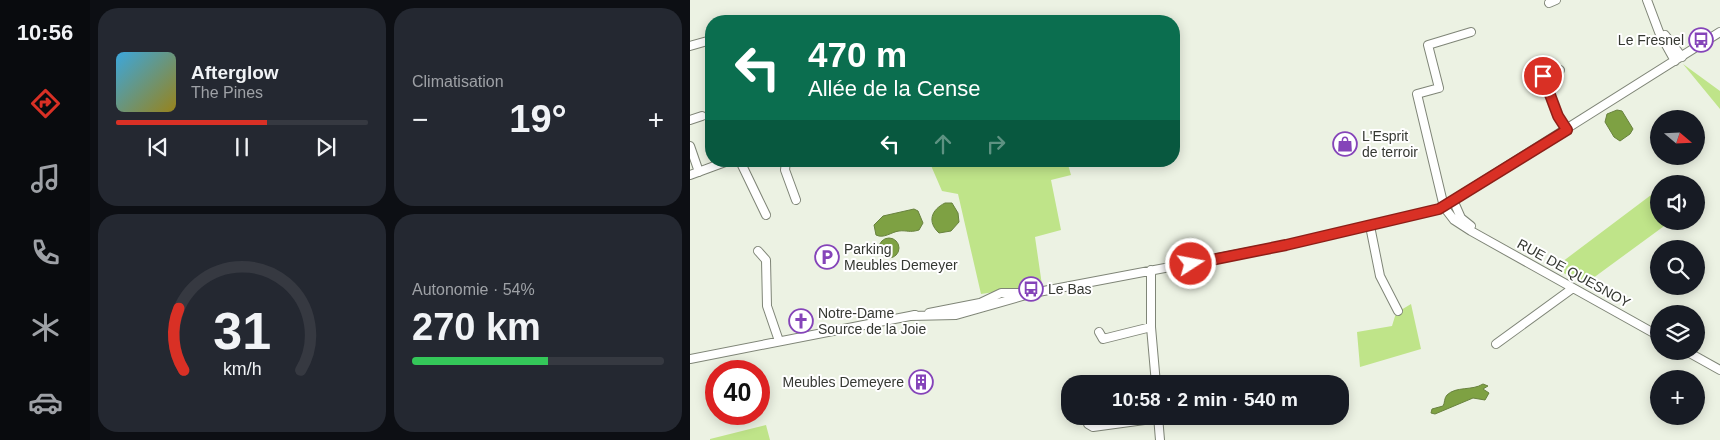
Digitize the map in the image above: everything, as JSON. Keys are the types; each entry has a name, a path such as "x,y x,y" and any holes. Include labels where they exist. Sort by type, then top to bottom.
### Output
{"street":[{"path":"1647,0 1658,28 1678,59"},
{"path":"1444,207 1417,94 1439,88 1428,45 1471,32"},
{"path":"690,359 975,304 1004,292 1033,292 1278,247 1444,207 1720,32"},
{"path":"690,46 705,42"},
{"path":"1560,70 1543,76 1558,116 1567,130"},
{"path":"690,120 702,116"},
{"path":"690,146 699,172"},
{"path":"690,175 712,167"},
{"path":"743,167 766,215"},
{"path":"785,167 796,200"},
{"name":"RUE DE QUESNOY","path":"1454,202 1464,221 1503,248"},
{"name":"RUE DE QUESNOY","path":"1444,207 1459,224 1650,331"},
{"path":"1370,226 1380,276 1398,311"},
{"path":"758,251 766,260 767,306 779,341"},
{"path":"1150,270 1151,326 1155,375"},
{"path":"1496,344 1573,288"},
{"path":"1099,332 1103,340 1151,326"},
{"path":"1702,360 1720,370"},
{"path":"1090,425 1093,427 1106,425"},
{"path":"1159,425 1160,440"}],"shaded area":[{"path":"1683,64 1720,91 1720,109"},
{"path":"1617,110 1622,111 1633,129 1630,134 1620,141 1614,137 1605,122 1607,114"},
{"path":"932,167 1069,167 1071,175 1051,180 1061,230 1035,237 1042,285 981,294 958,194 942,191"},
{"path":"1650,196 1650,230 1659,230 1585,284 1554,268"},
{"path":"945,203 952,203 958,213 959,222 951,231 939,233 933,225 932,216 936,209"},
{"path":"914,209 918,211 923,223 919,230 899,231 885,236 876,235 874,225 883,216"},
{"path":"889,238 896,241 899,248 896,255 889,258 882,255 879,248 882,241"},
{"path":"1411,304 1421,349 1360,367 1357,332 1392,326 1396,313"},
{"path":"1483,384 1488,386 1483,389 1489,393 1485,400 1473,398 1435,414 1431,413 1432,409 1443,406 1446,396 1451,392"},
{"path":"766,425 770,440 710,440"}],"place":[{"name":"Le Fresnel","path":"1701,40"},
{"name":"L'Esprit de terroir","path":"1345,144"},
{"name":"Parking Meubles Demeyer","path":"827,257"},
{"name":"Le Bas","path":"1031,289"},
{"name":"Notre-Dame Source de la Joie","path":"801,321"},
{"name":"Meubles Demeyere","path":"921,382"}],"route":[{"path":"1191,264 1313,239 1434,211 1444,207 1567,130 1558,116 1543,76"}]}
